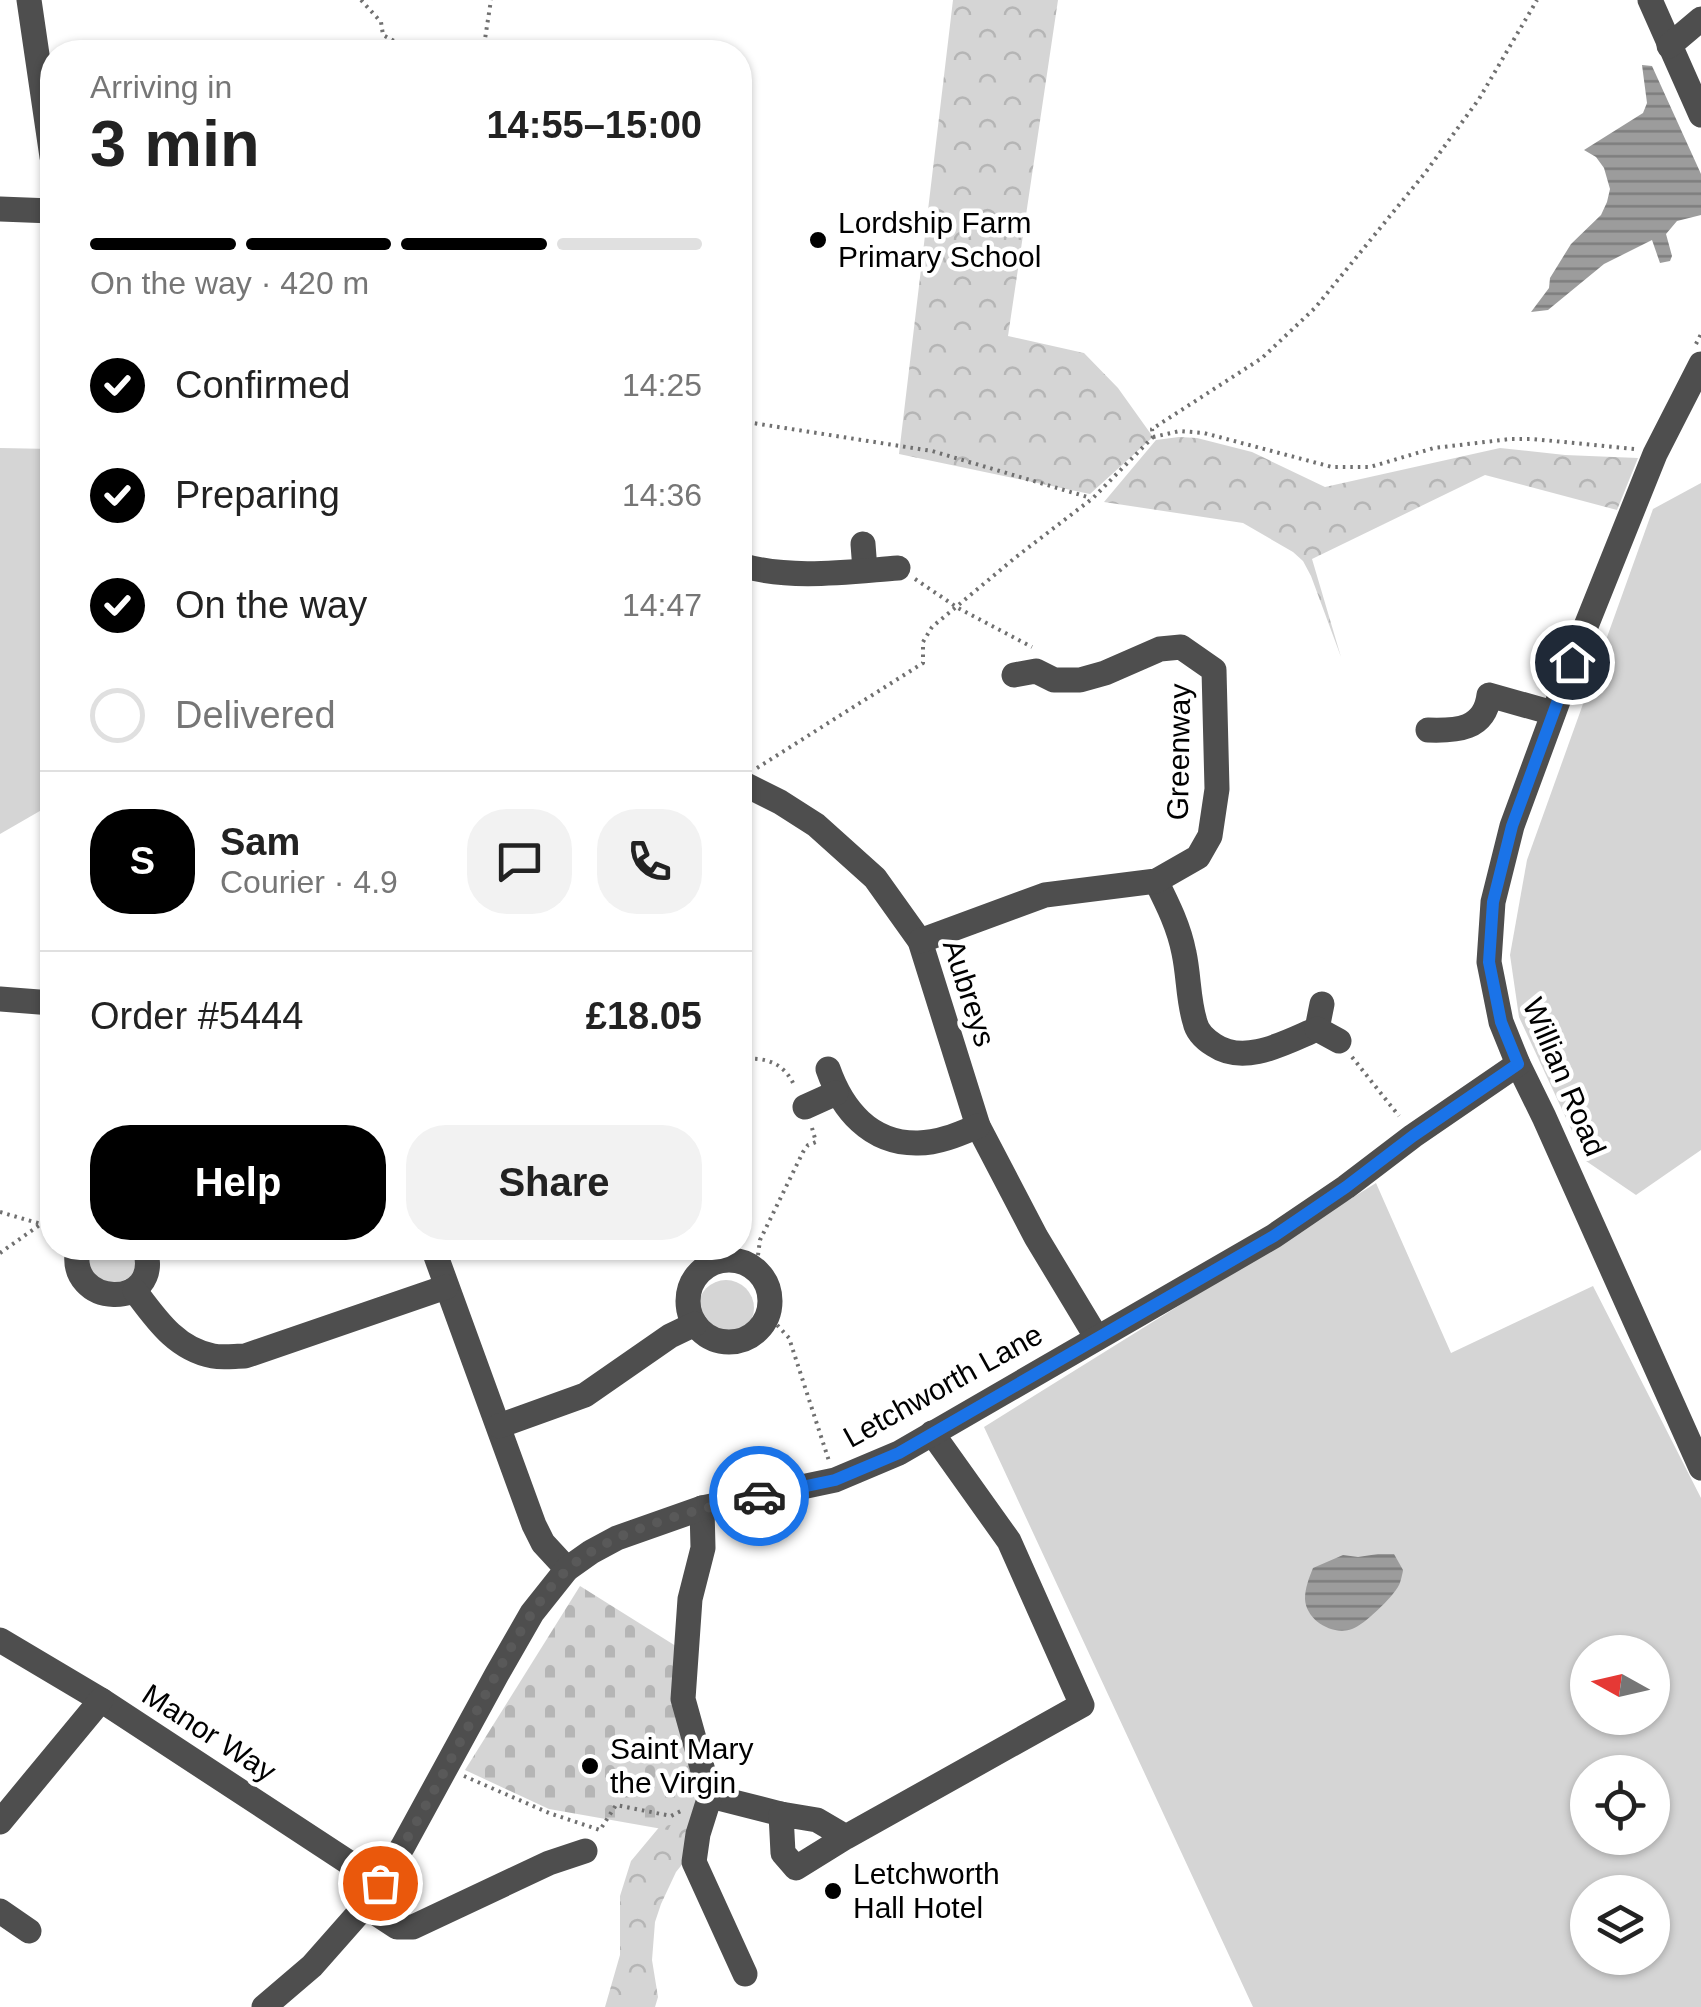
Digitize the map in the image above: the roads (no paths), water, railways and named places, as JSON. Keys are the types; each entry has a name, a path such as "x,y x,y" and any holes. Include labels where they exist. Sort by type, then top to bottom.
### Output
{"street":[{"path":"30,0 40,71"},
{"path":"1650,0 1701,115"},
{"path":"1669,46 1701,19"},
{"path":"0,210 40,211"},
{"name":"Willian Road","path":"1701,364 1655,454 1512,826 1493,902 1489,962 1501,1022 1518,1064 1701,1468"},
{"path":"863,544 865,570"},
{"path":"752,567 784,574 898,568"},
{"name":"Greenway","path":"920,941 1045,896 1156,881 1198,857 1210,836 1217,789 1214,670 1182,648 1160,649 1080,680 1054,680 1029,665"},
{"path":"1428,730 1457,731 1472,726 1488,704 1489,695 1553,713"},
{"name":"Aubreys","path":"752,783 816,825 875,878 920,941 978,1126 1036,1237 1097,1338"},
{"path":"1156,881 1174,918 1184,952 1195,1027 1208,1042 1225,1052 1245,1054 1274,1047 1326,1025"},
{"path":"0,998 40,1003"},
{"name":"Letchworth Lane","path":"282,2002 365,1906 532,1613 567,1570 617,1538 702,1508 835,1480 899,1453 1274,1236 1518,1064"},
{"path":"806,1108 832,1081 847,1109 876,1134 919,1144 978,1126"},
{"path":"76,1260 85,1282 98,1292 116,1294 135,1291 144,1280 147,1260"},
{"path":"436,1260 534,1525 543,1543 567,1570"},
{"path":"721,1260 706,1266 692,1280 688,1311 709,1337 732,1342 761,1326 770,1301 766,1282 756,1270 730,1260"},
{"path":"135,1291 163,1328 189,1347 215,1357 245,1356 446,1287"},
{"path":"498,1426 586,1395 670,1336 695,1324"},
{"path":"781,1814 784,1853 796,1868 1082,1705 1010,1540 932,1434"},
{"path":"702,1508 703,1548 690,1599 683,1700 710,1796 694,1862 746,1974"},
{"name":"Manor Way","path":"0,1640 101,1700 380,1883"},
{"path":"0,1822 101,1700"},
{"path":"710,1796 816,1820 846,1837"},
{"path":"365,1906 397,1928 413,1927 549,1863 585,1851"},
{"path":"0,1911 30,1931"}],"place":[{"name":"Lordship Farm Primary School","path":"818,240"},
{"name":"Saint Mary the Virgin","path":"590,1766"},
{"name":"Letchworth Hall Hotel","path":"833,1891"}]}
